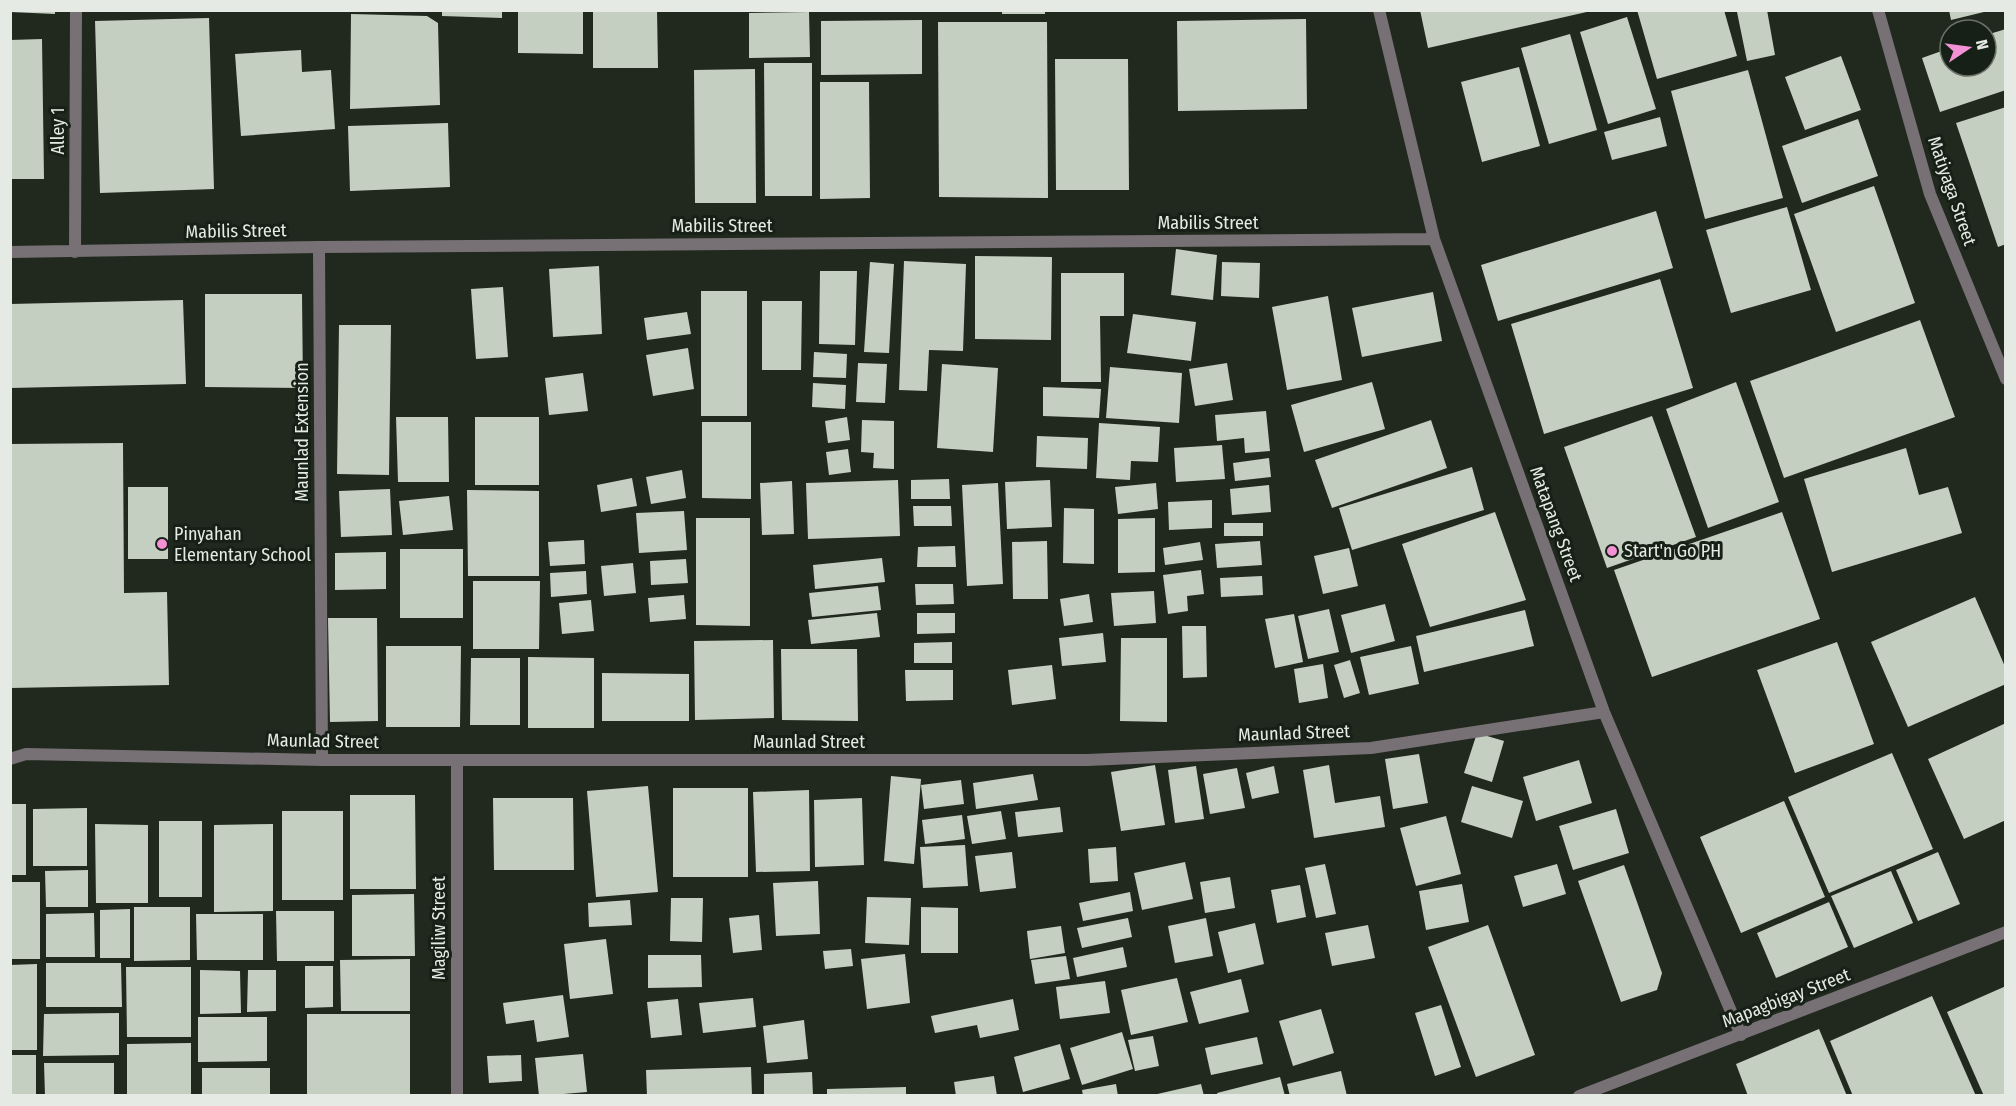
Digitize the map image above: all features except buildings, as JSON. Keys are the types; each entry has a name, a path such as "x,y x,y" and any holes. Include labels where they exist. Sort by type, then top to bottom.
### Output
{"street":[{"name":"Alley 1","path":"75,252 76,10"},
{"name":"Matapang Street","path":"1379,10 1434,239 1604,712 1741,1035"},
{"name":"Matiyaga Street","path":"1878,10 1930,194 2006,379"},
{"name":"Mabilis Street","path":"10,252 319,247 1434,239"},
{"name":"Maunlad Extension","path":"319,247 322,760"},
{"name":"Maunlad Street","path":"10,759 26,754 322,760 1087,760 1371,748 1604,712"},
{"name":"Magiliw Street","path":"457,760 457,1095"},
{"name":"Mapagbigay Street","path":"1579,1095 2006,932"}],"place":[{"name":"Pinyahan Elementary School","path":"162,544"},
{"name":"Start'n Go PH","path":"1612,551"}]}
